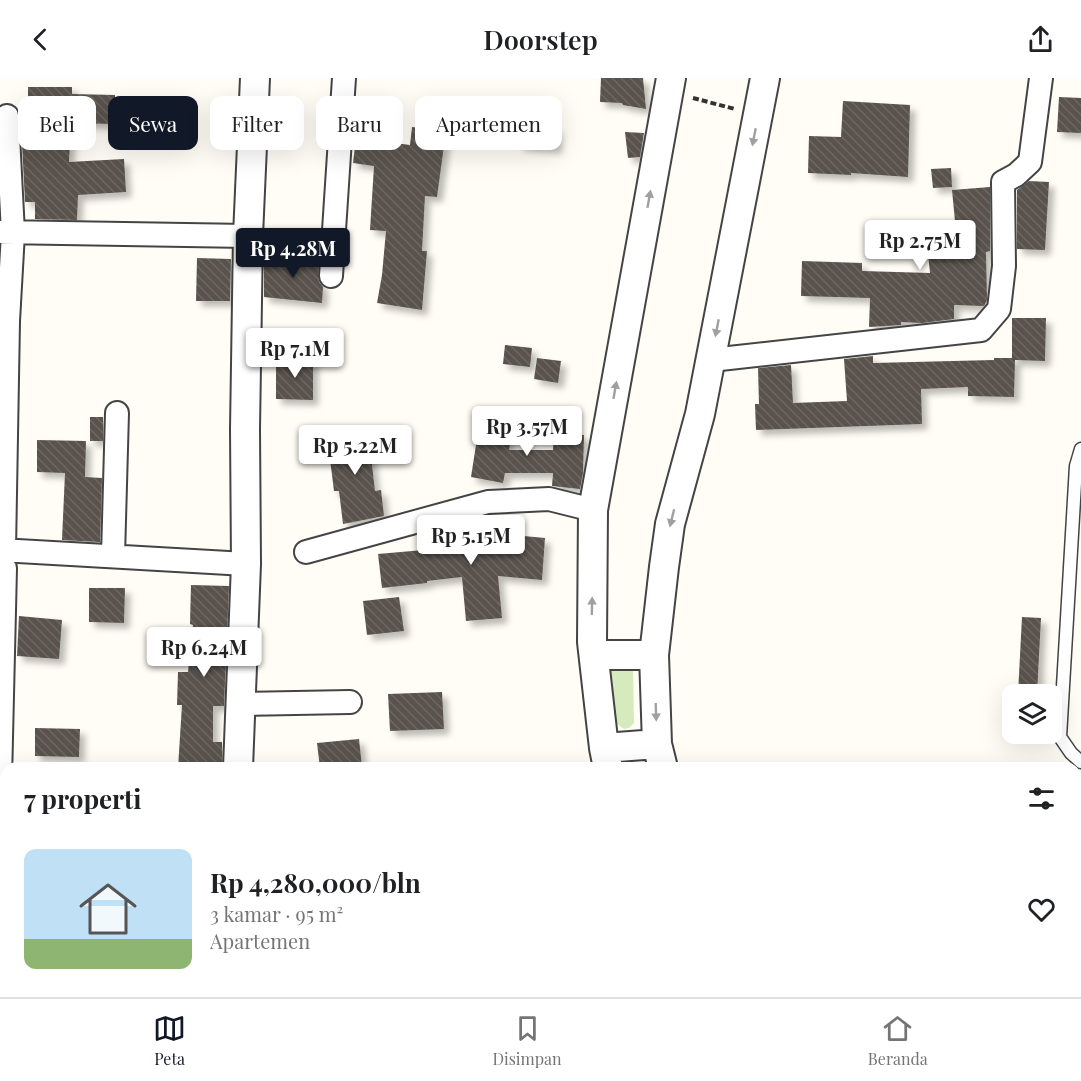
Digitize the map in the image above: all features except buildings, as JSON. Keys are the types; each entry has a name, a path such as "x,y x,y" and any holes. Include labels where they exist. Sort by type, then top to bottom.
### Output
{"street":[{"path":"238,762 246,564 245,429 248,236 255,78"},
{"path":"331,276 344,78"},
{"path":"711,360 981,330 999,309 1004,266 1003,182 1017,175 1030,162 1041,78"},
{"path":"670,82 593,510 592,642 606,758 660,756 654,655 670,524 700,414 763,90"},
{"path":"0,762 8,321 7,116"},
{"path":"7,232 248,236"},
{"path":"113,556 117,413"},
{"path":"306,552 488,502 549,500 593,510"},
{"path":"3,556 113,556 246,564"},
{"path":"594,655 654,655"},
{"path":"241,704 350,702"}],"lane":[{"path":"1081,449 1076,466 1060,737 1071,753 1081,762"}],"path":[{"path":"670,82 678,94 735,109 748,107 763,90"}],"green space":[{"path":"609,660 633,667 634,723 629,728 624,729 608,717"}]}
